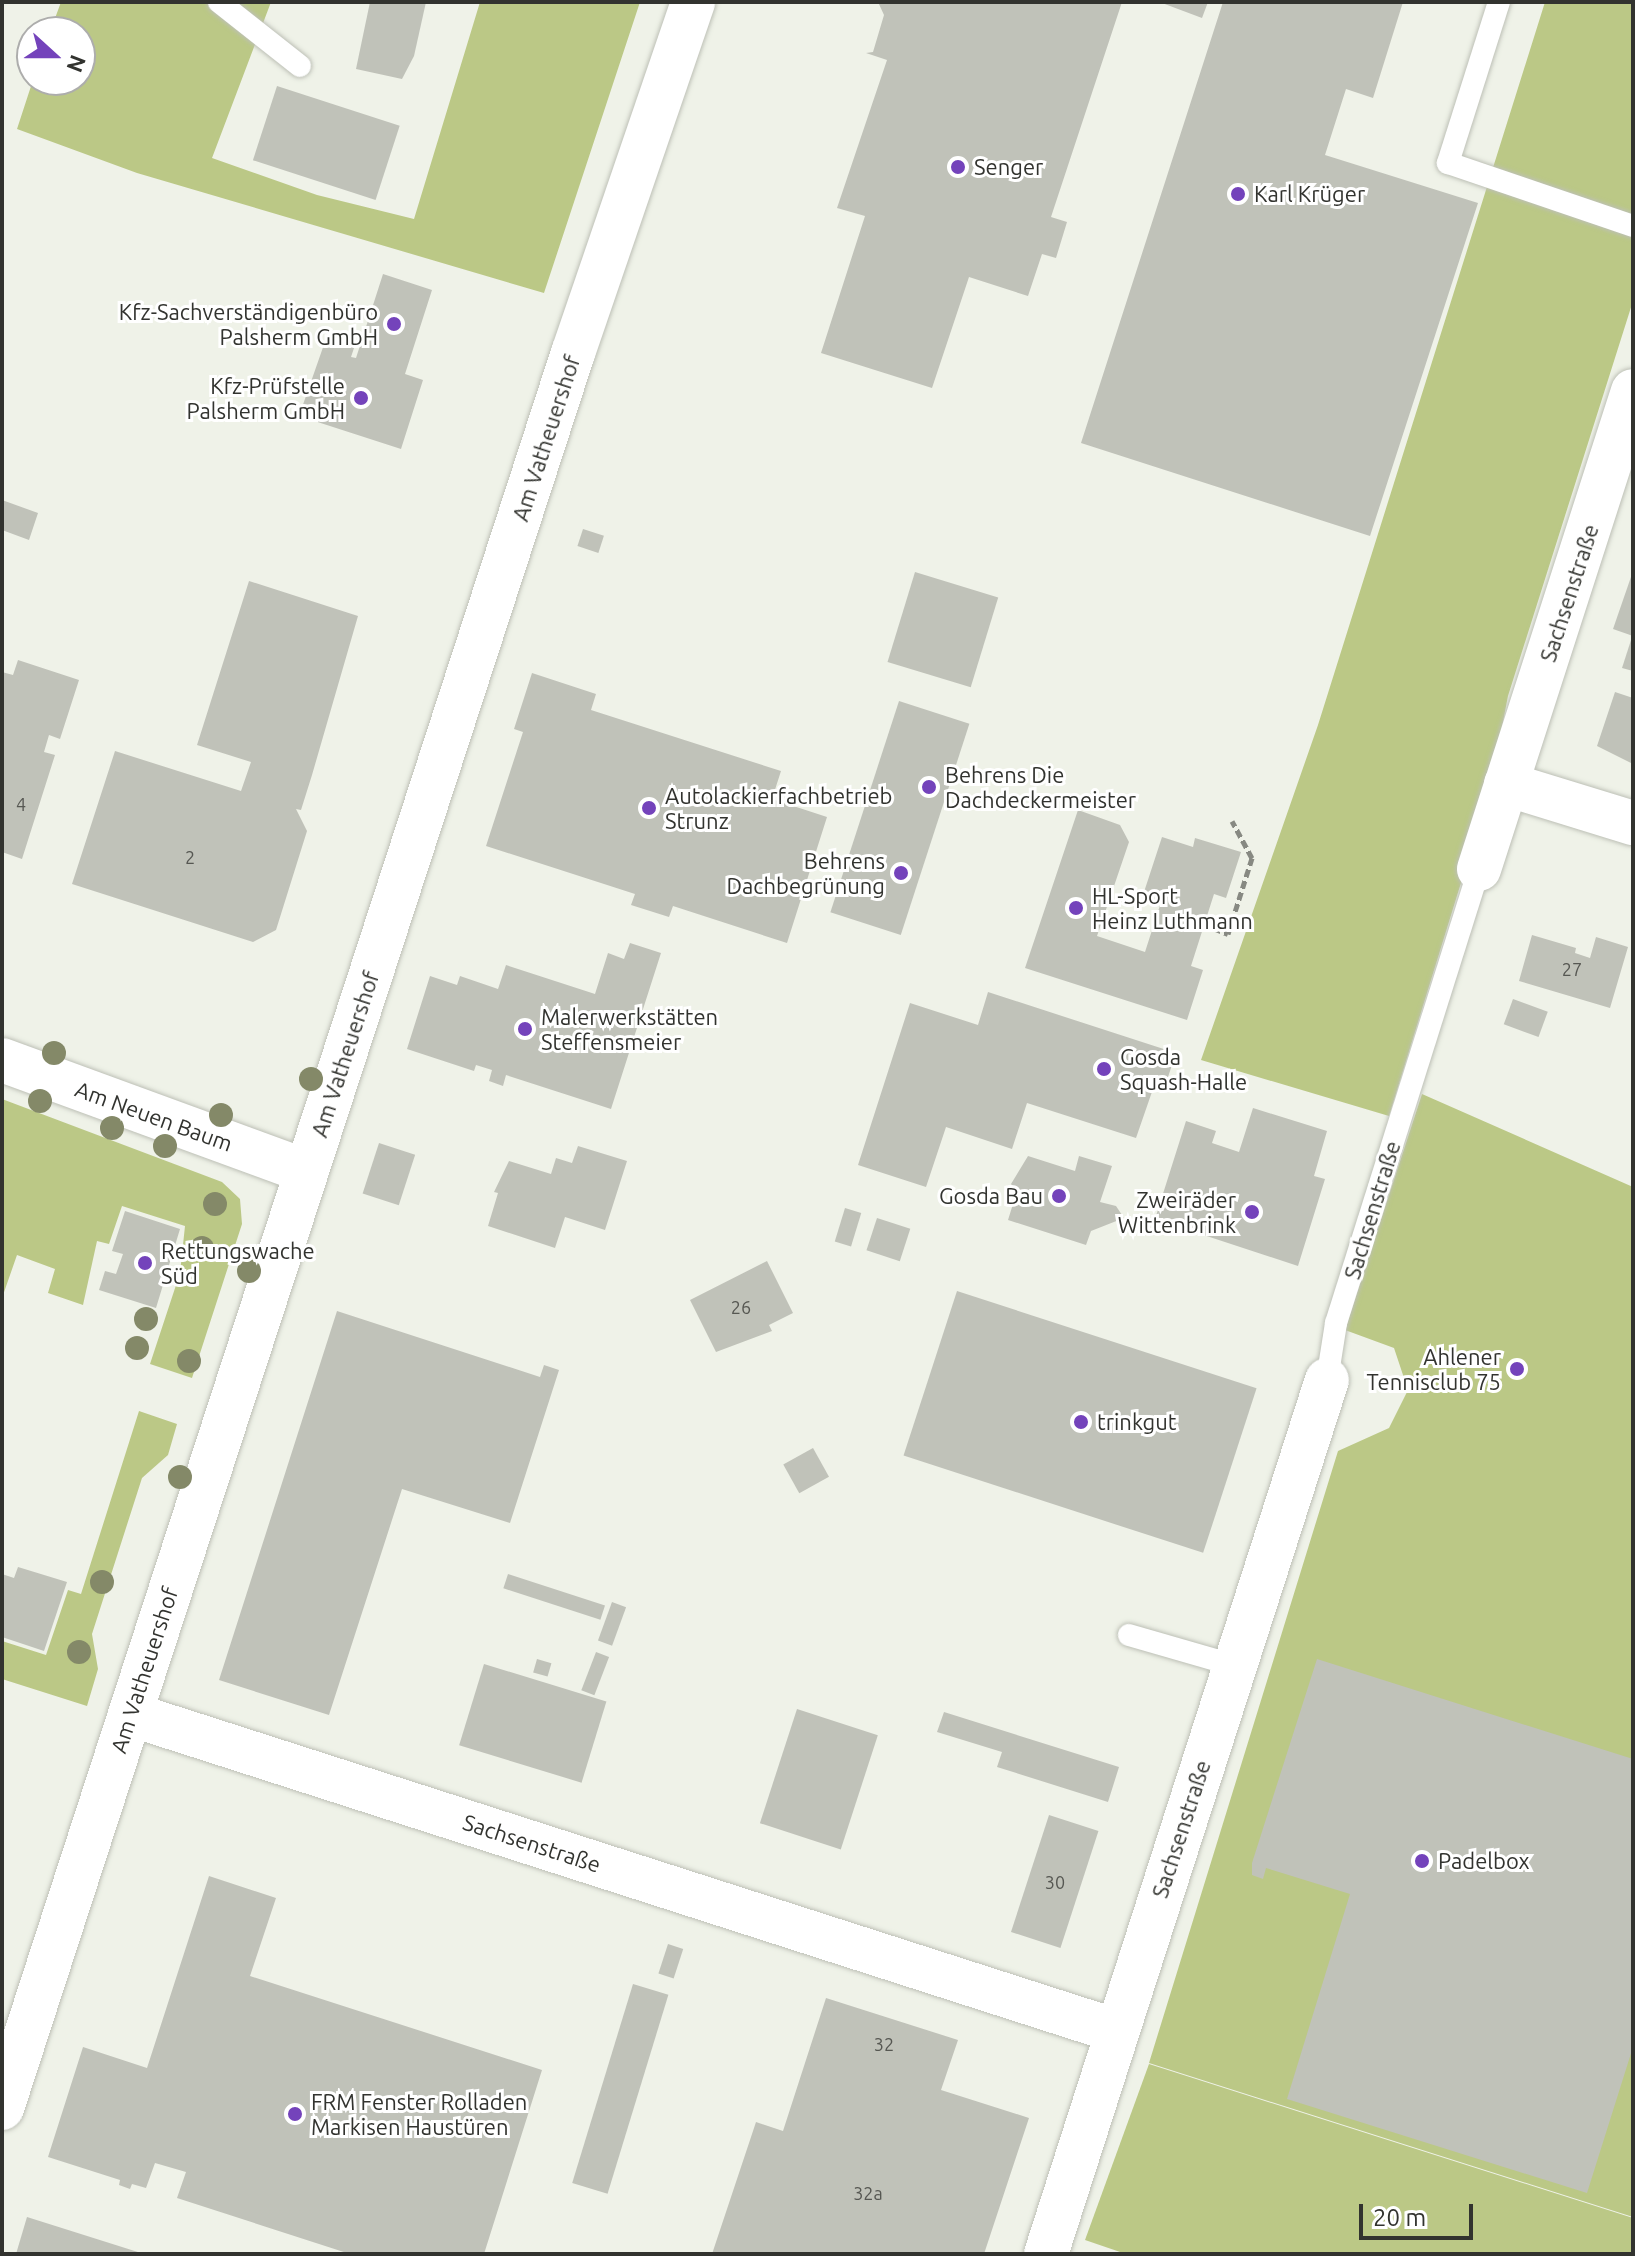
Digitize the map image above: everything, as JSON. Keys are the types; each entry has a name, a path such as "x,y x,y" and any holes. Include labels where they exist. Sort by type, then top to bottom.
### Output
{"street":[{"name":"Am Vatheuershof","path":"2,2108 306,1171 693,2"},
{"name":"Sachsenstraße","path":"1479,869 1633,391"},
{"path":"1506,784 1633,823"},
{"name":"Am Neuen Baum","path":"2,1060 306,1171"},
{"name":"Sachsenstraße","path":"1046,2254 1327,1380"},
{"name":"Sachsenstraße","path":"130,1714 1117,2031"}],"lane":[{"path":"219,2 300,66"},
{"path":"1499,2 1448,163 1633,226"},
{"name":"Sachsenstraße","path":"1327,1380 1336,1323 1479,869"},
{"path":"1129,1635 1233,1665"}],"path":[{"path":"1213,928 1228,934 1252,858 1232,821"}],"green space":[{"path":"61,2 271,2 212,158 317,195 414,219 480,2 640,2 544,293 137,173 17,129 28,96 96,96 96,16 56,16"},
{"path":"1545,2 1633,2 1633,301 1508,696 1490,789 1389,1116 1201,1060 1318,725"},
{"name":"Padelbox","path":"1422,1094 1633,1187 1633,2217 1149,2063 1338,1451 1389,1428 1408,1390 1394,1348 1345,1330"},
{"path":"2,1099 222,1182 240,1199 242,1224 192,1378 150,1364 180,1273 185,1226 122,1206 109,1244 97,1241 83,1305 48,1293 55,1269 17,1255 2,1298"},
{"path":"139,1411 177,1424 168,1455 142,1478 92,1634 98,1669 87,1706 2,1679 2,1641 46,1655 68,1590 81,1594"},
{"path":"1149,2064 1633,2218 1633,2254 1126,2254 1085,2240"}],"building":[{"path":"370,2 426,2 414,56 402,79 356,69"},
{"name":"Senger","path":"878,2 1122,2 1051,217 1067,222 1056,258 1042,254 1028,296 969,277 932,388 821,353 865,216 837,208 887,60 866,53 873,52 884,15"},
{"path":"1162,2 1208,2 1202,18 1162,3"},
{"path":"1223,2 1403,2 1373,98 1346,89 1325,155 1478,203 1370,536 1081,443"},
{"path":"277,86 400,126 376,200 253,160"},
{"name":"Kfz-Prüfstelle Palsherm GmbH","path":"383,274 432,290 405,374 423,380 401,449 299,416 328,333 356,342 351,357 356,358"},
{"path":"2,500 38,513 29,540 2,530"},
{"path":"583,529 604,536 598,553 577,546"},
{"path":"915,572 998,597 971,687 888,662"},
{"path":"1633,574 1633,636 1613,629"},
{"path":"249,581 358,616 301,810 296,809 307,831 276,930 253,942 72,884 115,751 241,791 251,762 197,745"},
{"path":"1633,637 1633,671 1622,668"},
{"path":"18,660 79,680 60,739 49,735 44,752 55,755 22,859 2,852 2,672 13,675"},
{"name":"Autolackierfachbetrieb Strunz","path":"532,673 596,694 591,710 781,771 772,799 827,817 787,943 673,906 669,917 631,905 635,894 486,846 523,732 514,729"},
{"path":"1615,692 1633,698 1633,764 1597,746"},
{"path":"899,701 969,724 901,935 830,912"},
{"name":"HL-Sport Heinz Luthmann","path":"1078,810 1120,825 1129,842 1097,936 1145,952 1162,899 1144,892 1162,837 1193,847 1195,838 1241,852 1226,898 1214,894 1191,966 1203,970 1187,1020 1025,968"},
{"path":"1532,935 1576,948 1575,953 1590,958 1596,937 1628,947 1610,1008 1519,981"},
{"name":"Malerwerkstätten Steffensmeier","path":"630,943 661,953 611,1109 506,1075 503,1086 489,1081 492,1070 476,1065 474,1071 407,1049 430,976 457,985 460,976 498,989 506,965 595,994 608,953 624,959"},
{"path":"988,992 1176,1053 1164,1089 1154,1086 1136,1138 1027,1103 1012,1149 946,1127 926,1187 858,1165 910,1003 978,1025"},
{"path":"1513,999 1548,1012 1539,1037 1504,1024"},
{"name":"Zweiräder Wittenbrink","path":"1253,1108 1327,1131 1314,1176 1325,1179 1298,1266 1155,1219 1186,1121 1216,1131 1212,1143 1239,1152"},
{"path":"379,1143 415,1155 399,1205 363,1193"},
{"path":"578,1146 627,1161 605,1230 565,1217 555,1248 488,1226 498,1193 494,1192 509,1161 551,1174 556,1158 572,1163"},
{"name":"Gosda Bau","path":"1028,1156 1075,1171 1079,1156 1112,1166 1100,1202 1116,1206 1124,1218 1091,1231 1086,1245 1008,1220 1017,1191 1011,1184"},
{"path":"845,1208 861,1213 851,1246 835,1241"},
{"name":"Rettungswache Süd","path":"125,1211 180,1229 156,1308 99,1290 105,1271 116,1274 123,1254 112,1251"},
{"path":"877,1218 910,1229 900,1261 866,1250"},
{"path":"767,1261 793,1313 769,1325 772,1331 716,1352 690,1300"},
{"name":"trinkgut","path":"957,1291 1257,1388 1203,1553 904,1456"},
{"path":"337,1311 540,1377 544,1365 559,1370 510,1523 402,1489 329,1715 219,1680"},
{"path":"813,1448 829,1477 799,1493 783,1464"},
{"path":"18,1567 67,1582 44,1651 2,1637 2,1574 14,1578"},
{"path":"508,1574 605,1606 600,1620 503,1588"},
{"path":"612,1602 626,1607 612,1646 598,1641"},
{"path":"596,1652 609,1657 594,1695 581,1690"},
{"path":"537,1659 551,1663 548,1677 533,1672"},
{"name":"Padelbox","path":"1317,1659 1633,1759 1633,2047 1587,2193 1287,2099 1350,1894 1266,1868 1263,1879 1252,1875 1252,1863"},
{"path":"484,1664 606,1701 582,1783 459,1745"},
{"path":"797,1709 878,1735 841,1849 760,1823"},
{"path":"944,1712 1119,1767 1108,1802 997,1767 1002,1752 937,1732"},
{"path":"1049,1815 1098,1831 1060,1948 1011,1932"},
{"name":"FRM Fenster Rolladen Markisen Haustüren","path":"209,1876 276,1898 250,1976 542,2070 484,2254 350,2254 177,2198 186,2172 155,2163 146,2188 132,2184 130,2189 119,2185 120,2180 48,2157 83,2047 147,2068"},
{"path":"668,1944 683,1949 674,1978 658,1973"},
{"path":"633,1984 668,1995 608,2194 572,2183"},
{"path":"826,1998 958,2040 941,2090 1029,2118 984,2254 712,2254 756,2122 783,2131"},
{"path":"27,2217 141,2253 141,2254 16,2254"}],"place":[{"name":"Senger","path":"958,167"},
{"name":"Karl Krüger","path":"1238,194"},
{"name":"Kfz-Sachverständigenbüro Palsherm GmbH","path":"394,324"},
{"name":"Kfz-Prüfstelle Palsherm GmbH","path":"361,398"},
{"name":"Behrens Die Dachdeckermeister","path":"929,787"},
{"name":"Autolackierfachbetrieb Strunz","path":"649,808"},
{"name":"Behrens Dachbegrünung","path":"901,873"},
{"name":"HL-Sport Heinz Luthmann","path":"1076,908"},
{"name":"Malerwerkstätten Steffensmeier","path":"525,1029"},
{"name":"Gosda Squash-Halle","path":"1104,1069"},
{"name":"Gosda Bau","path":"1059,1196"},
{"name":"Zweiräder Wittenbrink","path":"1252,1212"},
{"name":"Rettungswache Süd","path":"145,1263"},
{"name":"Ahlener Tennisclub 75","path":"1517,1369"},
{"name":"trinkgut","path":"1081,1422"},
{"name":"Padelbox","path":"1422,1861"},
{"name":"FRM Fenster Rolladen Markisen Haustüren","path":"295,2114"}]}
